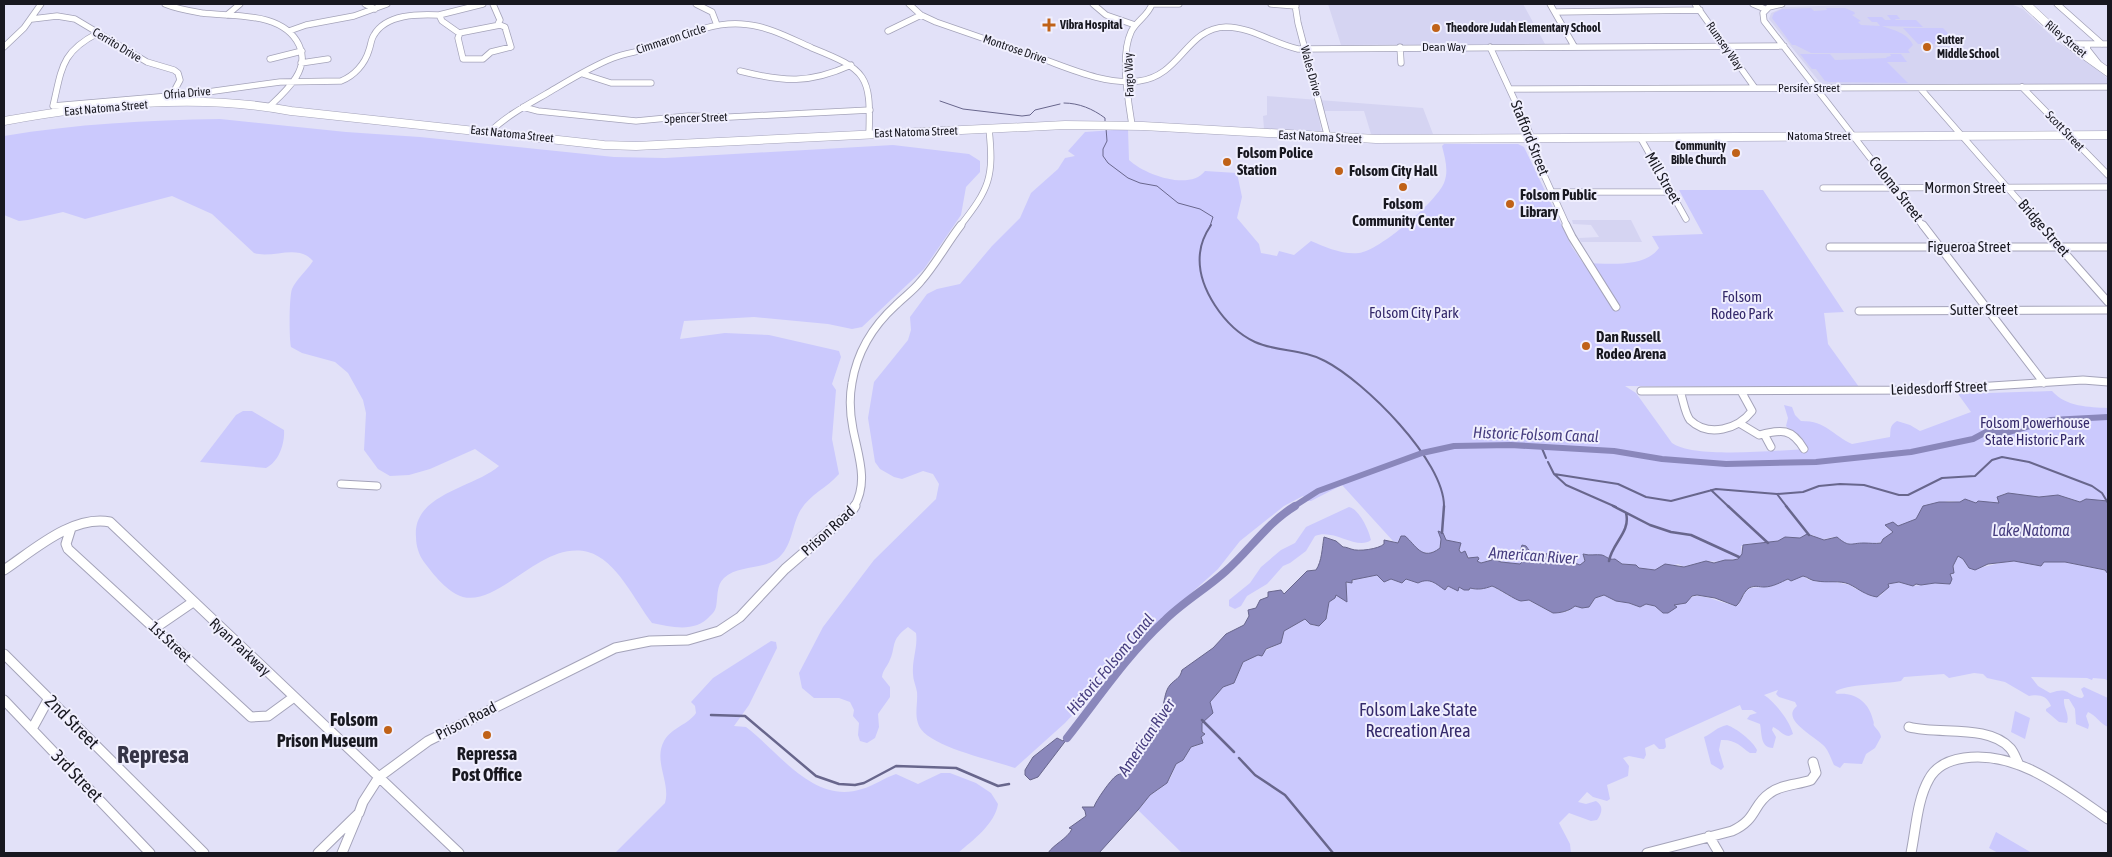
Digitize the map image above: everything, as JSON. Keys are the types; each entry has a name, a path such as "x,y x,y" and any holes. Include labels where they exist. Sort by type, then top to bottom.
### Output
{"main road":[{"path":"2018,4 2040,17"},
{"name":"Riley Street","path":"2026,4 2069,44 2108,72"},
{"name":"East Natoma Street","path":"4,121 71,110 147,104 194,103 270,106 280,109 604,145 636,146 1078,125 1127,125 1328,138 1530,139"},
{"name":"Natoma Street","path":"1530,139 2108,135"}],"street":[{"path":"4,47 32,19 41,4"},
{"path":"165,4 192,12 267,21 288,31 297,40 302,52 301,63 293,82 270,106"},
{"path":"227,15 240,4"},
{"path":"365,4 376,9"},
{"path":"288,31 306,25 354,16 387,4"},
{"name":"Ofria Drive","path":"98,33 80,42 67,54 53,106 104,99 172,95 293,82 344,80 362,64 369,53 374,35 384,26 410,16 439,15 483,4"},
{"path":"493,4 500,20 498,24"},
{"path":"696,4 712,12 717,25"},
{"name":"Montrose Drive","path":"909,4 921,15 936,22 1097,78 1127,80"},
{"path":"1093,4 1106,15 1135,25"},
{"path":"1152,4 1179,4"},
{"name":"Fargo Way","path":"1127,125 1128,39 1135,25 1148,13 1152,4"},
{"path":"1271,4 1295,5"},
{"path":"1550,4 1574,46"},
{"name":"Rumsey Way","path":"1695,4 1755,88"},
{"path":"1752,4 1765,9 1782,4"},
{"path":"2057,4 2105,44"},
{"name":"Wales Drive","path":"1295,5 1328,138"},
{"name":"Coloma Street","path":"1765,9 1763,14 1764,21 1990,310 2044,383"},
{"path":"1555,12 1700,10"},
{"path":"439,15 442,21 455,32 460,33 498,24 505,27 511,47 491,52 483,59 463,58 458,38 460,33"},
{"path":"888,31 921,15"},
{"name":"Cerrito Drive","path":"32,19 52,16 69,18 150,64 176,72 180,77 180,82 172,95"},
{"name":"Cimmaron Circle","path":"490,132 496,124 523,107 613,58 649,49 697,30 717,25 742,24 760,27 851,65 863,75 868,85 869,134"},
{"name":"Dean Way","path":"1127,80 1145,79 1164,73 1202,34 1217,28 1243,29 1280,46 1305,48 1784,46"},
{"path":"2069,44 2105,44"},
{"path":"2088,44 2086,49 2099,65"},
{"name":"Stafford Street","path":"1490,46 1528,127 1530,144 1572,237 1616,306"},
{"path":"1400,47 1401,63"},
{"path":"270,59 302,52"},
{"path":"301,63 328,59"},
{"path":"740,71 778,80 798,81 823,77 851,65"},
{"path":"583,74 611,82 652,83"},
{"name":"Persifer Street","path":"1510,89 2108,87"},
{"name":"Bridge Street","path":"1920,88 2010,188 2108,302"},
{"name":"Scott Street","path":"2022,88 2108,175"},
{"name":"Spencer Street","path":"523,107 538,111 636,121 688,116 730,117 870,110"},
{"name":"Prison Road","path":"379,777 428,741 444,732 615,648 650,642 688,640 719,631 740,617 785,569 851,512 858,503 863,486 850,405 852,382 859,358 863,347 880,321 927,275 944,247 966,220 982,194 992,170 989,129"},
{"name":"Mill Street","path":"1640,137 1686,219"},
{"name":"Mormon Street","path":"1822,188 2108,187"},
{"path":"1551,192 1672,192"},
{"name":"Figueroa Street","path":"1830,247 2108,247"},
{"name":"Sutter Street","path":"1859,311 2108,310"},
{"name":"Leidesdorff Street","path":"1680,391 1929,390 2084,380 2108,382"},
{"path":"1641,391 1680,391 1687,417 1693,423 1704,428 1718,431 1739,423 1747,418 1752,411 1741,391"},
{"path":"1739,423 1756,434 1764,434 1776,430 1786,432 1796,438 1804,449"},
{"path":"1764,434 1771,447"},
{"path":"341,484 377,486"},
{"name":"Ryan Parkway","path":"4,570 71,528 95,520 104,519 110,522 459,853"},
{"name":"1st Street","path":"71,528 66,544 68,549 251,717 257,719 265,717 294,697"},
{"path":"155,628 193,602"},
{"name":"2nd Street","path":"4,654 204,853"},
{"path":"32,729 49,698"},
{"name":"3rd Street","path":"4,700 150,853"},
{"path":"1909,727 1922,733 1963,731 1990,735 2007,744 2019,765"},
{"path":"1910,853 1929,779 1941,766 1949,761 1969,757 1993,758 2019,765 2045,778 2108,819"},
{"path":"1647,853 1732,831 1746,825 1753,818 1762,801 1769,793 1779,788 1811,780 1816,773 1814,762"},
{"path":"342,853 363,802 379,777"},
{"path":"318,853 359,813"},
{"path":"1709,836 1719,853"}],"shaded area":[{"name":"Theodore Judah Elementary School","path":"1328,4 1523,4 1545,44 1341,45"},
{"name":"Sutter Middle School","path":"1890,4 2011,4 2023,9 2060,44 2093,66 2108,79 2108,84 1822,85 1769,19 1771,13 1785,7"},
{"path":"1267,96 1423,108 1433,134 1371,134 1364,111 1318,111 1321,130 1318,132 1264,129 1263,116 1267,115"},
{"path":"1572,220 1631,220 1642,242 1581,242 1579,238 1599,237 1591,225 1573,224"}],"green space":[{"path":"1811,8 1814,11 1827,10 1826,8 1845,8 1859,14 1854,12 1855,14 1852,15 1861,21 1858,22 1861,25 1880,26 1877,22 1872,22 1867,17 1882,17 1885,20 1891,20 1887,15 1897,15 1900,19 1896,20 1916,20 1923,27 1882,26 1900,32 1908,38 1913,45 1908,50 1910,53 1811,53 1792,45 1772,18 1774,13 1782,9"},
{"path":"1903,28 1943,28 1958,44 1951,44 1942,35 1949,44 1918,44"},
{"path":"1800,54 1830,54 1835,60 1887,58 1891,56 1890,54 1901,54 1907,62 1887,62 1908,83 1825,81 1816,69 1812,69"},
{"path":"220,119 614,157 665,158 893,145 969,154 980,161 980,172 966,187 961,215 924,269 862,327 852,329 828,324 754,317 684,321 680,339 725,333 769,335 839,351 841,357 832,384 836,390 832,439 839,474 804,505 797,517 786,549 777,559 764,565 736,571 724,578 720,584 716,608 710,616 697,625 675,627 652,623 624,582 608,563 588,552 571,551 554,555 538,563 507,584 477,597 457,595 441,582 419,553 416,540 417,523 424,511 434,501 488,474 499,466 475,449 430,469 409,475 390,476 378,469 364,450 366,413 363,400 348,373 335,362 302,353 291,347 291,293 296,282 313,261 307,256 293,252 254,253 212,214 172,196 85,219 63,212 19,221 4,215 4,136 112,123"},
{"path":"1128,129 1129,160 1146,171 1167,179 1179,180 1189,180 1198,177 1205,171 1237,173 1242,197 1237,218 1259,244 1261,253 1277,256 1279,251 1294,255 1311,241 1347,253 1359,253 1380,244 1419,213 1439,191 1444,183 1446,174 1442,146 1444,144 1518,144 1524,147 1572,247 1583,263 1613,264 1634,262 1652,255 1659,248 1652,236 1703,234 1679,190 1763,190 1844,312 1824,313 1828,344 1859,387 1625,386 1636,393 1672,443 1683,448 1698,451 1717,452 1808,449 1786,426 1788,418 1784,405 1792,407 1795,415 1801,421 1817,423 1852,444 1890,437 1892,426 1897,421 1910,425 1920,431 1971,412 1958,394 2052,391 2071,403 2108,408 2108,501 2092,500 2080,502 2058,495 2039,497 2008,493 2003,494 1999,503 1978,501 1977,504 1949,501 1923,506 1917,519 1898,526 1886,525 1886,527 1894,532 1879,543 1850,544 1837,537 1819,539 1813,535 1801,538 1785,537 1778,541 1741,546 1742,554 1738,559 1721,562 1706,561 1684,567 1678,564 1655,570 1639,568 1636,565 1622,564 1602,555 1583,555 1585,562 1580,565 1570,561 1559,563 1553,559 1554,554 1546,553 1545,556 1531,554 1528,548 1520,552 1524,560 1520,564 1492,559 1481,563 1461,553 1459,550 1461,545 1458,542 1446,541 1443,533 1439,550 1429,553 1420,552 1411,543 1400,537 1398,543 1393,541 1342,485 1311,501 1307,501 1303,496 1284,506 1240,541 1218,569 1156,625 1065,723 1015,768 962,752 925,734 919,726 916,714 917,692 913,678 913,663 916,633 908,627 898,636 889,662 882,675 890,687 890,697 878,714 879,727 875,738 867,743 860,741 858,735 859,723 853,716 854,710 850,702 839,698 814,698 802,688 799,673 823,627 874,560 936,499 939,484 933,474 923,471 902,479 894,477 880,469 875,462 868,418 874,382 908,340 911,330 910,317 927,294 937,289 960,284 992,246 1020,218 1031,193 1058,169 1065,158 1075,156 1068,151 1085,132"},
{"path":"243,411 252,411 284,430 282,446 278,457 266,468 200,462 236,415"},
{"path":"1349,507 1360,516 1371,540 1359,543 1330,535 1322,534 1315,536 1306,551 1283,566 1267,584 1247,596 1241,606 1235,609 1229,606 1229,600 1250,583 1261,567 1281,550 1295,543 1306,527"},
{"name":"Folsom Lake State Recreation Area","path":"1958,556 1963,559 1969,568 1980,568 2010,561 2041,566 2044,562 2065,562 2107,571 2108,681 2093,678 2092,680 2087,678 2031,677 2038,686 2050,693 2061,690 2082,698 2084,696 2081,689 2084,687 2108,698 2108,727 2088,712 2086,716 2089,725 2088,729 2076,724 2075,709 2069,699 2064,699 2068,717 2067,723 2059,722 2046,711 2051,706 2045,697 2039,695 2029,696 2005,682 1987,678 1983,674 1974,673 1949,678 1944,674 1904,677 1901,681 1847,687 1835,692 1837,694 1850,695 1865,703 1881,737 1875,748 1866,754 1862,764 1844,763 1840,768 1834,765 1825,747 1796,723 1793,717 1793,711 1797,706 1795,702 1779,697 1776,694 1778,690 1764,695 1782,712 1793,734 1789,736 1783,734 1773,727 1772,730 1776,737 1773,748 1766,746 1762,739 1760,724 1747,719 1750,715 1757,713 1752,710 1742,710 1740,705 1665,739 1666,747 1664,749 1659,749 1654,744 1645,748 1646,755 1644,759 1629,756 1623,758 1629,766 1628,776 1607,785 1610,799 1607,801 1593,797 1587,792 1578,802 1586,804 1596,801 1599,803 1601,810 1597,820 1591,821 1569,813 1559,823 1570,844 1571,853 1182,853 1138,810 1150,795 1170,779 1176,764 1183,760 1191,747 1197,746 1201,737 1205,734 1202,731 1202,723 1211,709 1210,702 1223,687 1234,683 1243,662 1277,645 1284,631 1305,619 1315,626 1326,619 1329,602 1336,595 1344,600 1347,590 1345,584 1362,577 1377,575 1384,582 1391,579 1402,583 1406,579 1418,583 1429,581 1446,590 1449,586 1456,590 1459,587 1469,590 1470,588 1481,589 1492,586 1511,597 1528,600 1553,613 1566,612 1575,606 1589,607 1595,598 1604,595 1616,601 1640,607 1646,604 1670,610 1673,605 1696,596 1738,605 1746,591 1751,588 1769,586 1803,576 1809,580 1821,582 1826,580 1850,585 1856,589 1880,596 1888,587 1888,584 1899,582 1913,586 1935,583 1949,584 1950,574 1954,573 1953,566"},
{"path":"771,641 776,642 777,648 749,705 734,726 746,727 798,773 828,790 845,792 862,789 896,774 918,784 941,773 950,773 976,783 991,793 998,804 993,818 988,825 958,853 615,853 665,803 666,788 661,764 661,749 667,736 696,713 695,706 691,702 713,678"},
{"path":"2015,711 2030,718 2025,739 2011,732"},
{"path":"1727,725 1744,735 1757,750 1756,753 1750,753 1734,742 1721,740 1719,750 1724,767 1721,770 1711,764 1704,737"},
{"path":"1996,832 2032,853 1998,853 1989,848"}],"water":[{"name":"Lake Natoma","path":"2008,493 2039,497 2058,495 2080,502 2086,499 2108,501 2108,574 2105,570 2065,562 2044,562 2041,566 2014,561 1988,564 1975,570 1969,568 1963,559 1958,556 1953,566 1954,573 1950,574 1952,579 1950,584 1916,584 1913,586 1899,582 1888,584 1889,587 1877,597 1849,584 1815,581 1803,576 1791,581 1788,579 1771,586 1749,588 1736,606 1715,598 1697,595 1692,596 1686,603 1674,605 1677,607 1668,613 1663,613 1655,606 1646,604 1640,607 1616,601 1604,595 1595,598 1589,607 1575,606 1559,613 1553,613 1529,600 1519,600 1492,586 1481,589 1470,588 1469,590 1459,587 1458,591 1448,586 1445,590 1429,581 1418,583 1406,579 1402,583 1391,579 1384,582 1377,575 1352,580 1352,583 1346,582 1347,602 1336,595 1329,602 1326,619 1319,626 1310,624 1305,619 1284,631 1281,643 1266,649 1262,656 1258,655 1243,662 1234,683 1223,687 1210,702 1213,713 1202,723 1202,732 1205,734 1201,737 1203,743 1191,747 1183,760 1176,764 1167,783 1150,795 1099,853 1048,853 1070,833 1072,829 1069,828 1086,816 1082,807 1094,807 1111,781 1117,775 1124,773 1139,745 1145,743 1148,730 1161,711 1168,688 1179,677 1182,670 1213,648 1226,634 1244,625 1249,616 1248,610 1256,608 1260,600 1268,597 1268,592 1281,590 1284,594 1307,571 1316,570 1321,559 1324,537 1336,541 1343,547 1354,550 1368,550 1384,544 1384,540 1398,543 1401,536 1405,536 1420,551 1428,553 1440,548 1441,539 1438,531 1443,533 1446,540 1461,543 1459,550 1461,553 1465,551 1468,558 1478,557 1477,561 1481,563 1492,560 1492,558 1501,562 1520,564 1524,560 1520,552 1522,545 1526,546 1537,556 1551,552 1555,554 1554,559 1559,563 1570,561 1580,565 1585,561 1583,554 1600,555 1609,559 1615,559 1622,564 1636,565 1639,568 1655,570 1665,564 1684,567 1706,561 1714,563 1738,559 1742,554 1743,545 1778,541 1785,537 1800,538 1807,534 1824,540 1837,537 1850,544 1881,543 1883,539 1893,532 1885,525 1893,522 1898,526 1916,519 1923,506 1939,502 1960,502 1965,499 1976,503 1978,501 1999,503 1997,497"},
{"path":"1057,738 1063,741 1067,739 1038,777 1030,780 1025,775 1025,770 1033,757"}],"waterway":[{"path":"940,101 963,109 1022,116 1030,115 1035,110 1060,104"},
{"path":"1064,103 1080,105 1091,109 1105,118 1105,124"},
{"path":"1106,128 1107,141 1103,149 1103,156 1108,163 1128,178 1140,183 1157,186 1178,203 1200,209 1213,217 1210,226"},
{"path":"1211,225 1201,245 1200,266 1208,292 1223,317 1244,336 1255,342 1272,348 1317,357 1341,371 1360,386 1400,424 1417,446 1441,488 1444,507"},
{"name":"Historic Folsom Canal","path":"1293,507 1318,491 1422,453 1454,446 1511,445 1614,451 1662,459 1726,464 1816,462 1911,452 1973,439 1988,431 2005,433 2051,420 2108,417"},
{"path":"1541,446 1546,458"},
{"path":"1777,494 1803,492 1819,486 1840,484 1864,485 1899,495 1908,495 1942,478 1975,476 1992,460 2002,457 2029,462 2092,486 2102,493 2108,503"},
{"path":"1548,462 1554,474"},
{"path":"1554,474 1618,484 1646,497 1671,501 1711,490"},
{"path":"1554,474 1566,485 1616,507"},
{"path":"1711,490 1716,489 1777,494"},
{"path":"1711,490 1729,507"},
{"path":"1777,494 1787,507"},
{"name":"Historic Folsom Canal","path":"1067,738 1150,634 1171,614 1226,571 1267,528 1295,506"},
{"path":"1613,506 1650,525 1671,532 1691,535 1739,557"},
{"path":"1728,506 1768,543"},
{"path":"1786,506 1809,535"},
{"path":"1442,533 1444,507"},
{"path":"1609,561 1624,532 1627,520 1626,513"},
{"path":"711,715 745,716 816,776 839,784 855,785 864,783 896,766 956,768 998,786 1009,784"},
{"path":"1202,720 1234,752"},
{"path":"1239,758 1255,775 1285,795 1333,853"}],"place":[{"name":"Vibra Hospital","path":"1049,25"},
{"name":"Theodore Judah Elementary School","path":"1436,28"},
{"name":"Sutter Middle School","path":"1927,47"},
{"name":"Community Bible Church","path":"1736,153"},
{"name":"Folsom Police Station","path":"1227,162"},
{"name":"Folsom City Hall","path":"1339,171"},
{"name":"Folsom Community Center","path":"1403,187"},
{"name":"Folsom Public Library","path":"1510,204"},
{"name":"Dan Russell Rodeo Arena","path":"1586,346"},
{"name":"Folsom Prison Museum","path":"388,730"},
{"name":"Repressa Post Office","path":"487,735"}],"district":[{"name":"Represa","path":"153,755"}],"park label":[{"name":"Folsom Rodeo Park","path":"1742,306"},
{"name":"Folsom City Park","path":"1414,313"},
{"name":"Folsom Powerhouse State Historic Park","path":"2035,432"}],"water label":[{"name":"American River","path":"1533,555"},
{"name":"American River","path":"1146,737"}]}
